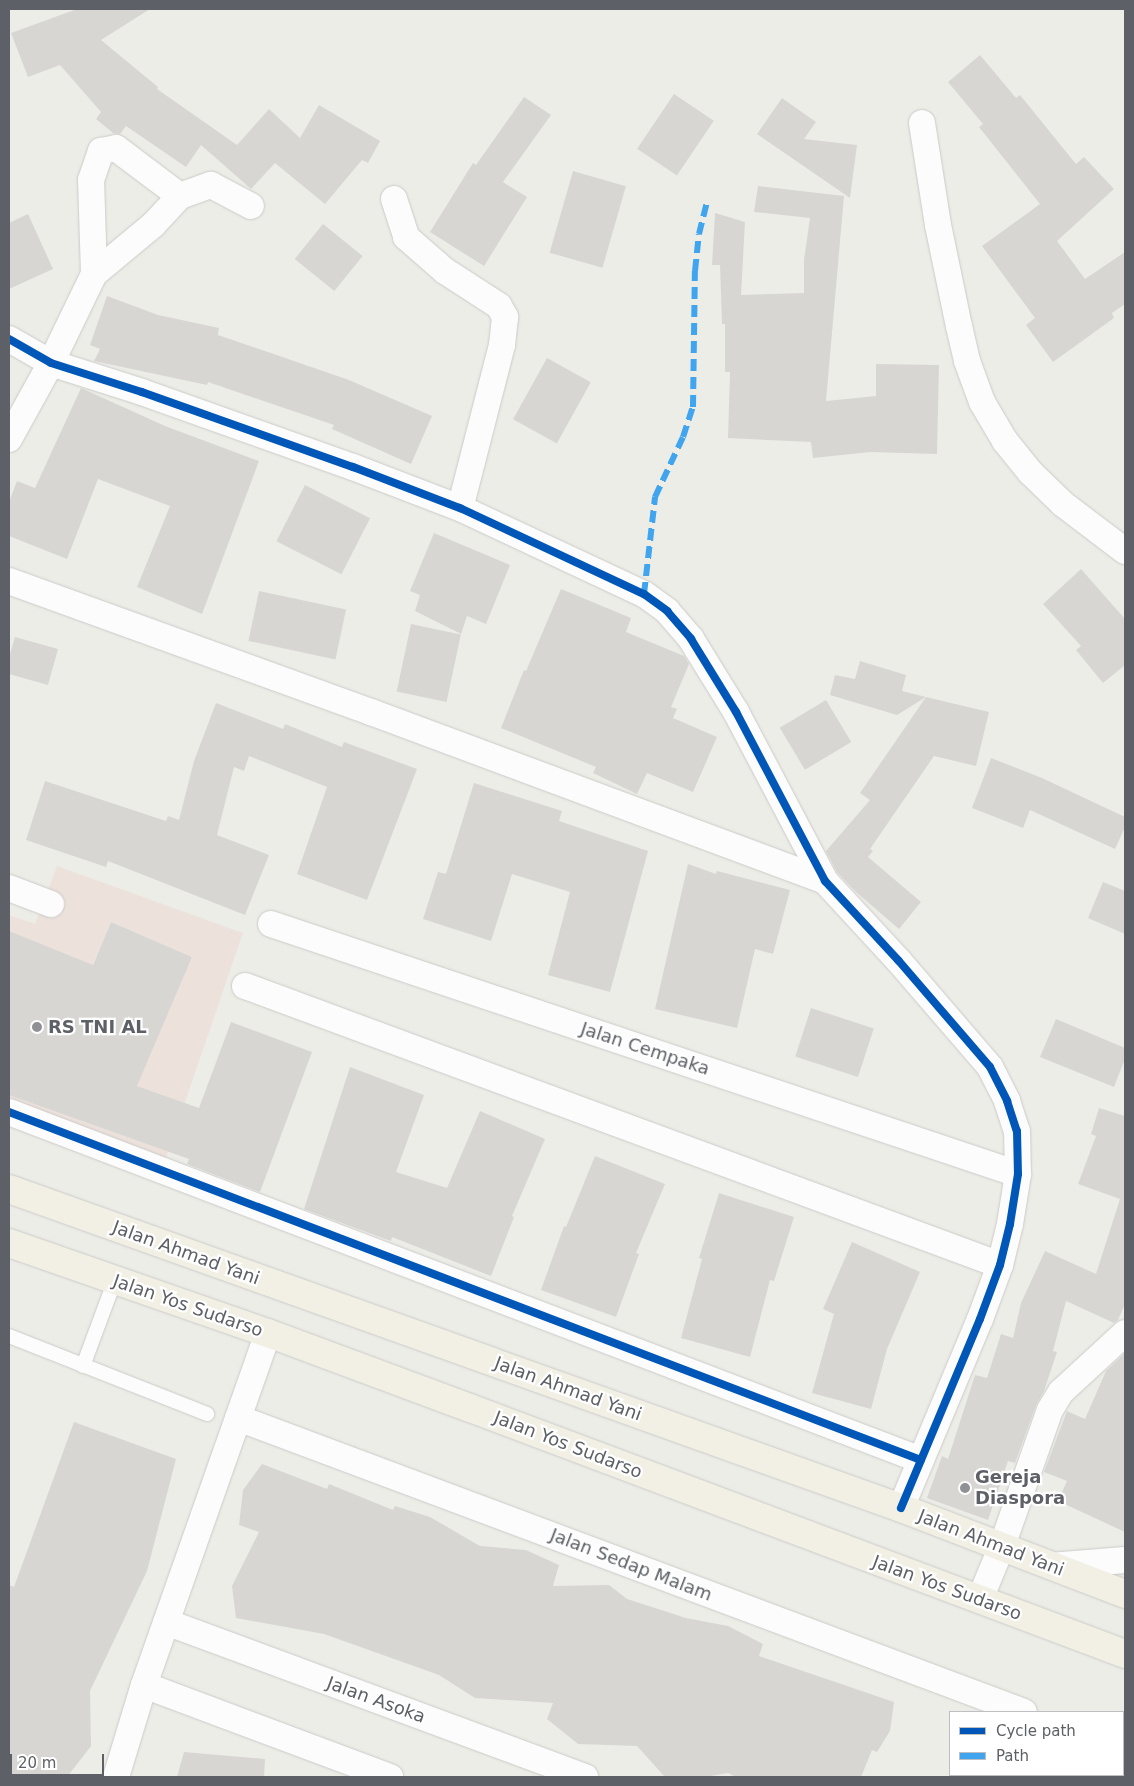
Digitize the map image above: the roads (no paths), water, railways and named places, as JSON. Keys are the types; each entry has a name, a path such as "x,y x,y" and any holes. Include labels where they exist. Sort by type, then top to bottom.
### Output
{"highway":[{"name":"Jalan Ahmad Yani","path":"9,1189 901,1508 1125,1594"},
{"name":"Jalan Yos Sudarso","path":"9,1243 268,1333 1125,1654"}],"street":[{"path":"922,123 938,225 957,317 968,361 982,402 1005,441 1030,472 1063,504 1125,551"},
{"path":"94,274 91,180 101,151 116,148 180,196"},
{"path":"9,439 51,363 94,274 153,225 180,196 211,185 251,206"},
{"path":"394,199 406,237 445,271 499,306 505,317 502,345 460,508"},
{"path":"9,339 51,363 142,392 344,464 460,508 644,594 667,611 691,639 736,712 825,881 898,960 990,1067 1007,1100 1018,1131 1018,1174 1010,1224 1000,1264 980,1319 901,1508"},
{"path":"9,581 825,881"},
{"path":"9,888 51,904"},
{"name":"Jalan Cempaka","path":"271,924 1018,1174"},
{"path":"245,986 1000,1264"},
{"path":"9,1112 921,1460"},
{"path":"116,1777 144,1686 268,1333"},
{"path":"980,1600 1002,1546 1050,1410 1061,1392 1125,1333"},
{"name":"Jalan Sedap Malam","path":"238,1418 1021,1711"},
{"path":"1050,1566 1125,1560"},
{"name":"Jalan Asoka","path":"166,1622 585,1777"},
{"path":"144,1686 390,1777"}],"lane":[{"path":"83,1366 115,1280"},
{"path":"9,1336 208,1414"}],"place":[{"name":"RS TNI AL","path":"37,1027"},
{"name":"Gereja Diaspora","path":"965,1488"}]}
